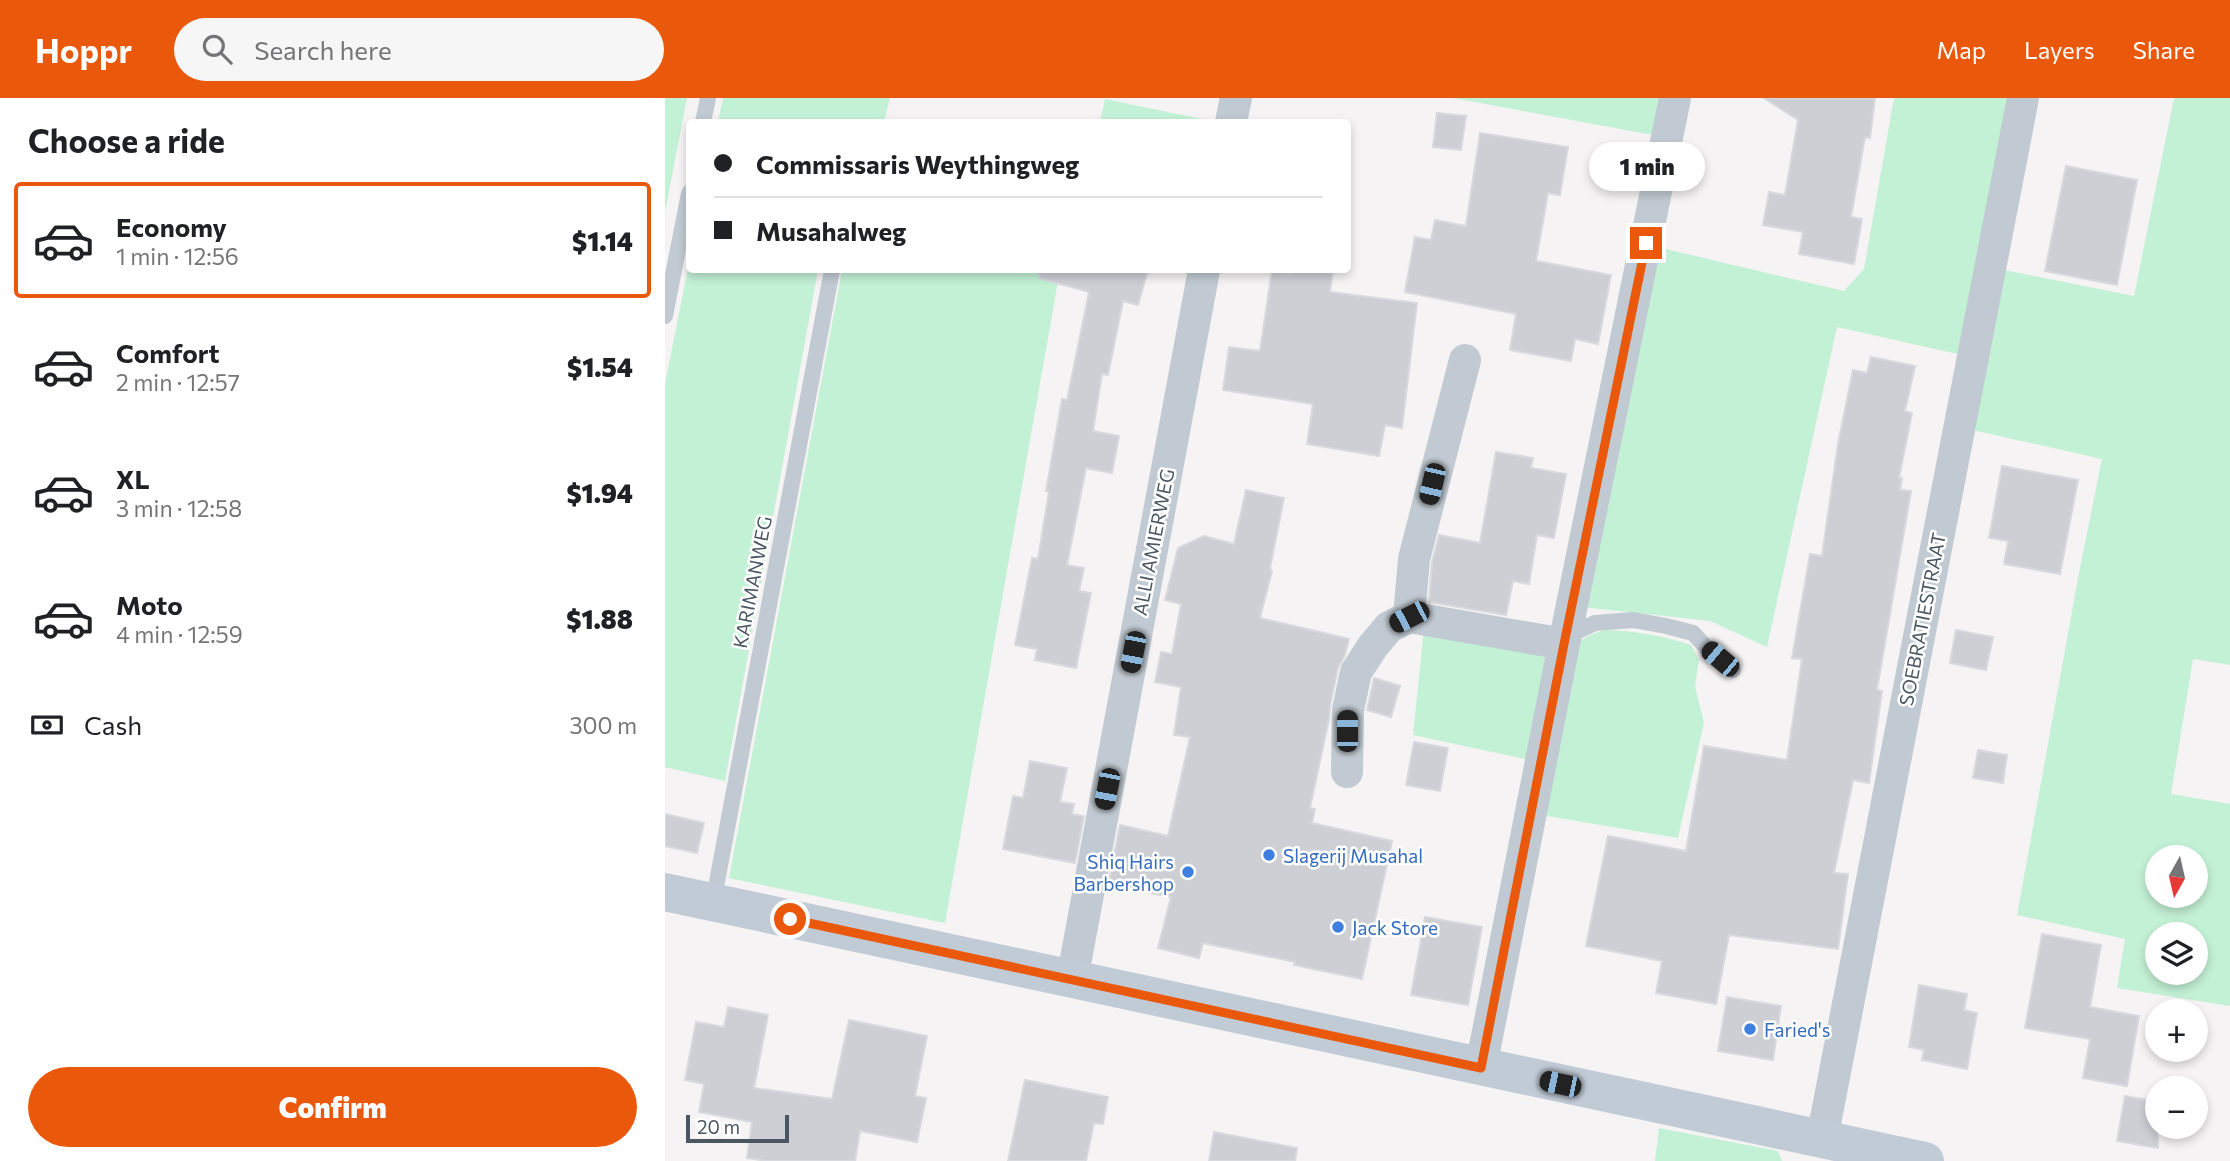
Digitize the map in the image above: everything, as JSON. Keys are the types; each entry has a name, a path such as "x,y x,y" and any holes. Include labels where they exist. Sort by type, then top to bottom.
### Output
{"main road":[{"path":"665,892 1822,1139 1876,1156 1925,1161"}],"street":[{"path":"1232,119 1236,98"},
{"path":"1481,1068 1675,98"},
{"name":"SOEBRATIESTRAAT","path":"1822,1139 2023,98"},
{"name":"ALLI AMIERWEG","path":"1072,980 1203,273"},
{"path":"1409,617 1415,559 1465,360"},
{"path":"1347,772 1347,710 1356,672 1389,627 1409,617 1564,644"}],"lane":[{"path":"704,119 708,98"},
{"path":"665,316 686,208"},
{"name":"KARIMANWEG","path":"713,903 831,273"},
{"path":"1564,644 1576,632 1595,623 1633,620 1693,633 1733,670"}],"green space":[{"path":"665,98 687,98 665,212"},
{"path":"723,98 890,98 885,119 719,119"},
{"path":"1453,98 1665,98 1658,136"},
{"path":"1894,98 2008,98 1962,355 1837,327 1767,647 1710,621 1582,607 1657,247 1844,291 1864,269"},
{"path":"2174,98 2230,98 2230,665 2193,659 2171,794 2230,804 2230,1006 2208,1002 2208,999 2186,999 2117,988 2125,939 2017,915 2102,459 1968,429 1999,269 2134,296"},
{"path":"1105,99 1202,119 1101,119"},
{"path":"687,273 817,273 725,781 665,767 665,384"},
{"path":"841,273 1059,273 945,923 729,878"},
{"path":"1424,628 1546,653 1529,760 1413,735"},
{"path":"1604,630 1647,634 1691,645 1699,660 1695,686 1704,723 1678,838 1541,815 1576,644"},
{"path":"1659,1128 1778,1151 1782,1161 1655,1161"}],"building":[{"path":"1764,98 1875,98 1870,138 1865,137 1851,217 1862,219 1854,264 1799,254 1803,232 1763,225 1769,192 1785,195 1798,120"},
{"path":"1437,113 1466,116 1461,150 1433,147"},
{"path":"1480,133 1568,147 1560,195 1548,193 1536,261 1611,275 1598,344 1575,339 1571,361 1510,350 1516,314 1405,292 1415,237 1431,240 1435,220 1466,226"},
{"path":"2066,166 2137,180 2117,285 2045,271"},
{"path":"1040,273 1147,273 1138,305 1123,301 1108,375 1102,374 1093,431 1119,436 1112,473 1086,468 1067,565 1084,568 1079,591 1091,593 1076,668 1035,660 1037,649 1015,645 1032,558 1038,559 1049,491 1046,491 1062,399 1067,400 1089,292 1039,278"},
{"path":"1272,273 1333,273 1330,292 1417,303 1402,428 1385,425 1379,456 1307,444 1313,404 1223,390 1229,347 1260,351"},
{"path":"1871,357 1915,366 1905,411 1912,413 1899,478 1902,478 1900,490 1911,491 1877,690 1882,691 1869,783 1853,780 1834,873 1848,874 1838,949 1729,935 1716,1004 1656,993 1662,961 1586,946 1608,836 1686,851 1704,746 1787,760 1802,659 1792,658 1810,554 1822,556 1838,444 1853,370 1867,373"},
{"path":"1496,452 1533,458 1531,468 1566,474 1554,538 1537,535 1529,584 1513,581 1506,615 1429,602 1432,562 1439,535 1480,543"},
{"path":"2002,466 2078,480 2060,574 2004,564 2008,541 1989,538"},
{"path":"1246,490 1284,498 1270,568 1272,571 1260,618 1349,639 1338,668 1310,808 1315,809 1312,823 1392,841 1362,979 1203,943 1199,958 1158,948 1171,897 1108,885 1120,825 1168,836 1190,737 1174,735 1181,687 1155,682 1161,652 1172,654 1181,604 1165,600 1178,548 1204,536 1234,544"},
{"path":"1956,630 1993,637 1986,670 1950,663"},
{"path":"1374,678 1400,686 1391,717 1367,710"},
{"path":"1414,742 1448,748 1440,791 1406,785"},
{"path":"1978,750 2007,755 2003,783 1973,778"},
{"path":"1030,761 1067,768 1060,802 1074,804 1072,814 1084,816 1075,863 1003,849 1013,796 1023,798"},
{"path":"665,814 704,823 697,853 665,846"},
{"path":"1425,917 1482,927 1468,1005 1411,995"},
{"path":"2042,934 2101,945 2090,1007 2139,1016 2127,1086 2083,1078 2090,1039 2025,1028"},
{"path":"1919,985 1967,994 1964,1010 1977,1013 1967,1069 1922,1060 1924,1050 1909,1047"},
{"name":"Faried's","path":"1727,997 1781,1006 1773,1060 1718,1051"},
{"path":"728,1007 768,1015 754,1088 832,1099 849,1020 927,1036 915,1096 926,1098 917,1142 860,1131 855,1161 767,1161 747,1158 752,1122 699,1112 704,1084 685,1080 696,1022 724,1027"},
{"path":"1025,1080 1108,1097 1103,1124 1094,1123 1086,1161 1008,1161"},
{"path":"2125,1096 2145,1100 2145,1139 2158,1139 2158,1148 2117,1141"},
{"path":"1214,1132 1297,1148 1295,1161 1209,1161"}],"place":[{"name":"Slagerij Musahal","path":"1269,855"},
{"name":"Shiq Hairs Barbershop","path":"1188,872"},
{"name":"Jack Store","path":"1338,927"},
{"name":"Faried's","path":"1750,1029"}],"route":[{"path":"790,919 1481,1068 1646,243"}]}
